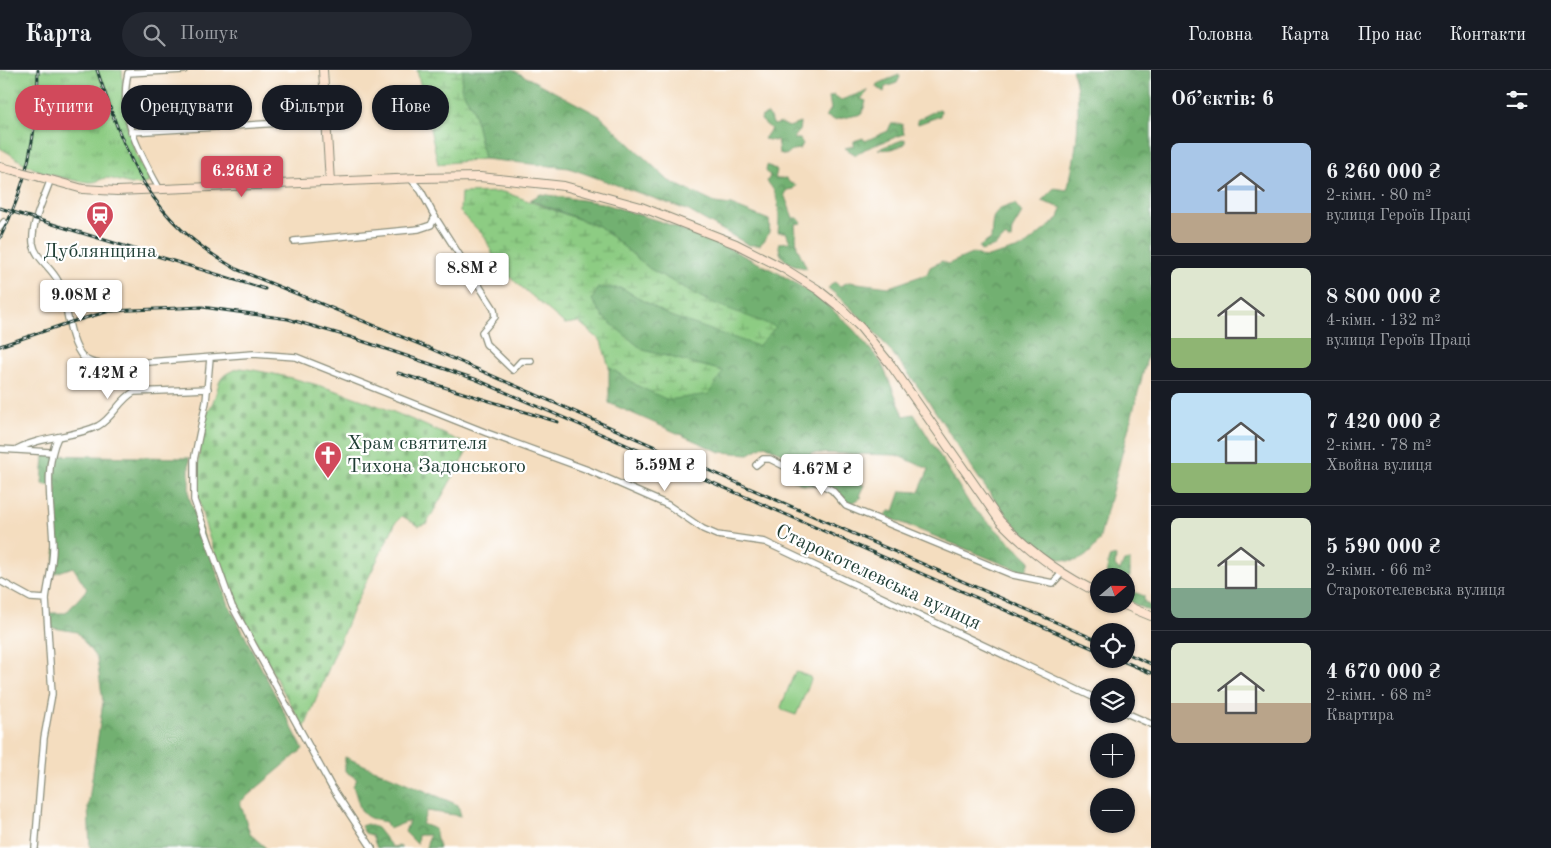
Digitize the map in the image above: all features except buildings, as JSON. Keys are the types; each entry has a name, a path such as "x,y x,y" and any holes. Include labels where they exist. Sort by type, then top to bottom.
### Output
{"main road":[{"path":"323,70 330,182"},
{"path":"0,167 98,191 449,177 536,182 587,190 615,198 736,244 783,268 817,289 842,309 876,346 1000,522 1024,545 1062,573 1090,588"},
{"path":"1135,609 1151,616"}],"street":[{"path":"160,190 141,157 131,132 128,120 126,82 128,73 184,70"},
{"path":"131,132 262,124"},
{"path":"410,178 494,309 495,317 482,332 486,344 513,370 521,361 531,361"},
{"name":"Старокотелевська вулиця","path":"50,180 34,229 33,243 36,251 58,280 77,348 84,358 94,363 108,365 253,354 296,357 588,470 668,504 703,529 717,535 765,542 1090,696"},
{"path":"294,241 419,229 431,225 435,217"},
{"path":"210,358 208,389 194,460 194,500 232,606 331,786 372,848"},
{"path":"17,449 32,441 58,437 96,426 104,422 124,397 134,392 208,389"},
{"path":"35,848 44,738 52,694 46,599 53,549 50,519 50,452 58,437"},
{"path":"0,449 50,452"},
{"path":"756,465 763,459 770,459 832,490 846,506 1013,575 1053,583 1062,573"},
{"path":"0,581 31,598 46,599"},
{"path":"1135,717 1151,724"}],"green space":[{"path":"0,70 122,70 121,130 129,130 136,153 150,178 148,183 137,185 107,178 95,182 87,182 62,178 29,166 0,148"},
{"path":"417,70 463,70 461,88 473,109 484,159 438,164 430,130 449,130 449,85 420,85"},
{"path":"463,70 513,70 600,116 669,181 715,203 731,205 769,220 770,228 767,237 760,245 749,245 687,210 569,168 484,159 473,109 461,88"},
{"path":"1072,70 1151,70 1151,343 1099,541 1085,556 1075,561 1069,561 1055,557 1037,546 1003,511 910,375 872,329 828,288 834,282 840,286 849,282 889,287 927,274 930,267 942,261 948,264 974,253 984,258 1023,247 1059,218 1062,208 1041,201 1054,188 1067,190 1070,178 1076,147 1078,113 1078,96"},
{"path":"899,75 897,83 885,87 884,92 876,87 877,84"},
{"path":"869,90 861,99 866,101 862,114 834,120 826,116 831,109 829,97 834,95 841,100"},
{"path":"939,109 941,110 940,116 918,124 917,120"},
{"path":"768,114 774,125 781,123 789,127 800,123 799,132 794,136 794,139 800,139 803,144 800,149 792,150 786,155 779,153 777,139 775,141 764,139 771,129 761,120 762,116"},
{"path":"891,124 902,124 904,134 865,149 856,155 845,148 854,146 854,141 863,138 865,141 888,131"},
{"path":"905,139 905,144 898,147 878,149"},
{"path":"767,165 777,170 775,179 786,178 790,183 796,185 784,194 793,218 798,218 802,223 795,224 797,247 807,269 787,261 783,258 779,249 779,243 790,242 786,232 778,232 777,199 767,182 770,176 766,171"},
{"path":"504,192 600,227 650,269 708,301 776,327 758,346 670,316 622,288 598,288 592,300 603,317 643,350 723,371 709,394 668,400 638,386 609,367 601,341 579,322 565,324 498,267 485,237 460,212 461,193"},
{"path":"541,194 602,203 665,223 722,245 780,274 820,298 853,329 881,362 904,416 914,414 971,506 1030,561 1025,573 885,516 889,511 894,511 901,491 919,492 929,469 896,455 811,453 805,467 833,478 864,485 859,496 862,497 851,504 817,485 803,485 792,479 799,462 765,445 749,454 720,452 609,403 609,367 638,386 723,371 643,350 603,317 592,300 597,288 622,288 670,316 708,301 650,269 600,227 530,200"},
{"path":"1015,204 1022,213 1012,230 1011,239 1008,240 1006,236 995,246 981,251 979,247 991,239 994,215 1001,209"},
{"path":"241,368 301,380 358,398 470,446 427,523 419,526 402,516 396,522 353,609 304,729 242,616 228,586 206,526 198,495 199,456 206,416 223,376"},
{"path":"44,455 189,458 189,497 229,605 303,749 240,802 250,834 266,848 90,848 88,807 103,702 97,659 77,632 48,627 49,613 66,613 87,589 73,567 53,574 56,546 56,487 42,484"},
{"path":"1116,556 1115,566 1117,568 1107,568 1109,558"},
{"path":"1130,560 1130,568 1121,568 1124,561"},
{"path":"1135,592 1144,596 1144,601 1151,607 1151,612 1135,604"},
{"path":"797,672 810,677 811,680 796,715 782,710 781,707 794,674"},
{"path":"345,757 458,805 461,816 427,811 422,824 435,829 439,848 426,848 429,835 418,835 417,844 405,832 409,821 389,829 386,822 365,815 362,812 353,786 357,779 345,771"},
{"path":"367,824 377,828 392,847 399,846 402,848 377,848 372,835 365,833 361,826"}],"railway":[{"path":"0,238 17,198 29,156 36,113 38,70"},
{"path":"97,70 119,132 131,160 145,185 182,230 206,250 236,269 429,348 1090,637"},
{"path":"0,208 265,289"},
{"path":"0,346 110,311 202,307 288,319 350,337 475,379 1090,647"},
{"path":"398,373 558,422"},
{"path":"1135,657 1151,664"},
{"path":"1135,666 1151,673"}],"place":[{"name":"Дублянщина","path":"100,239"},
{"name":"Храм святителя Тихона Задонського","path":"328,479"}]}
